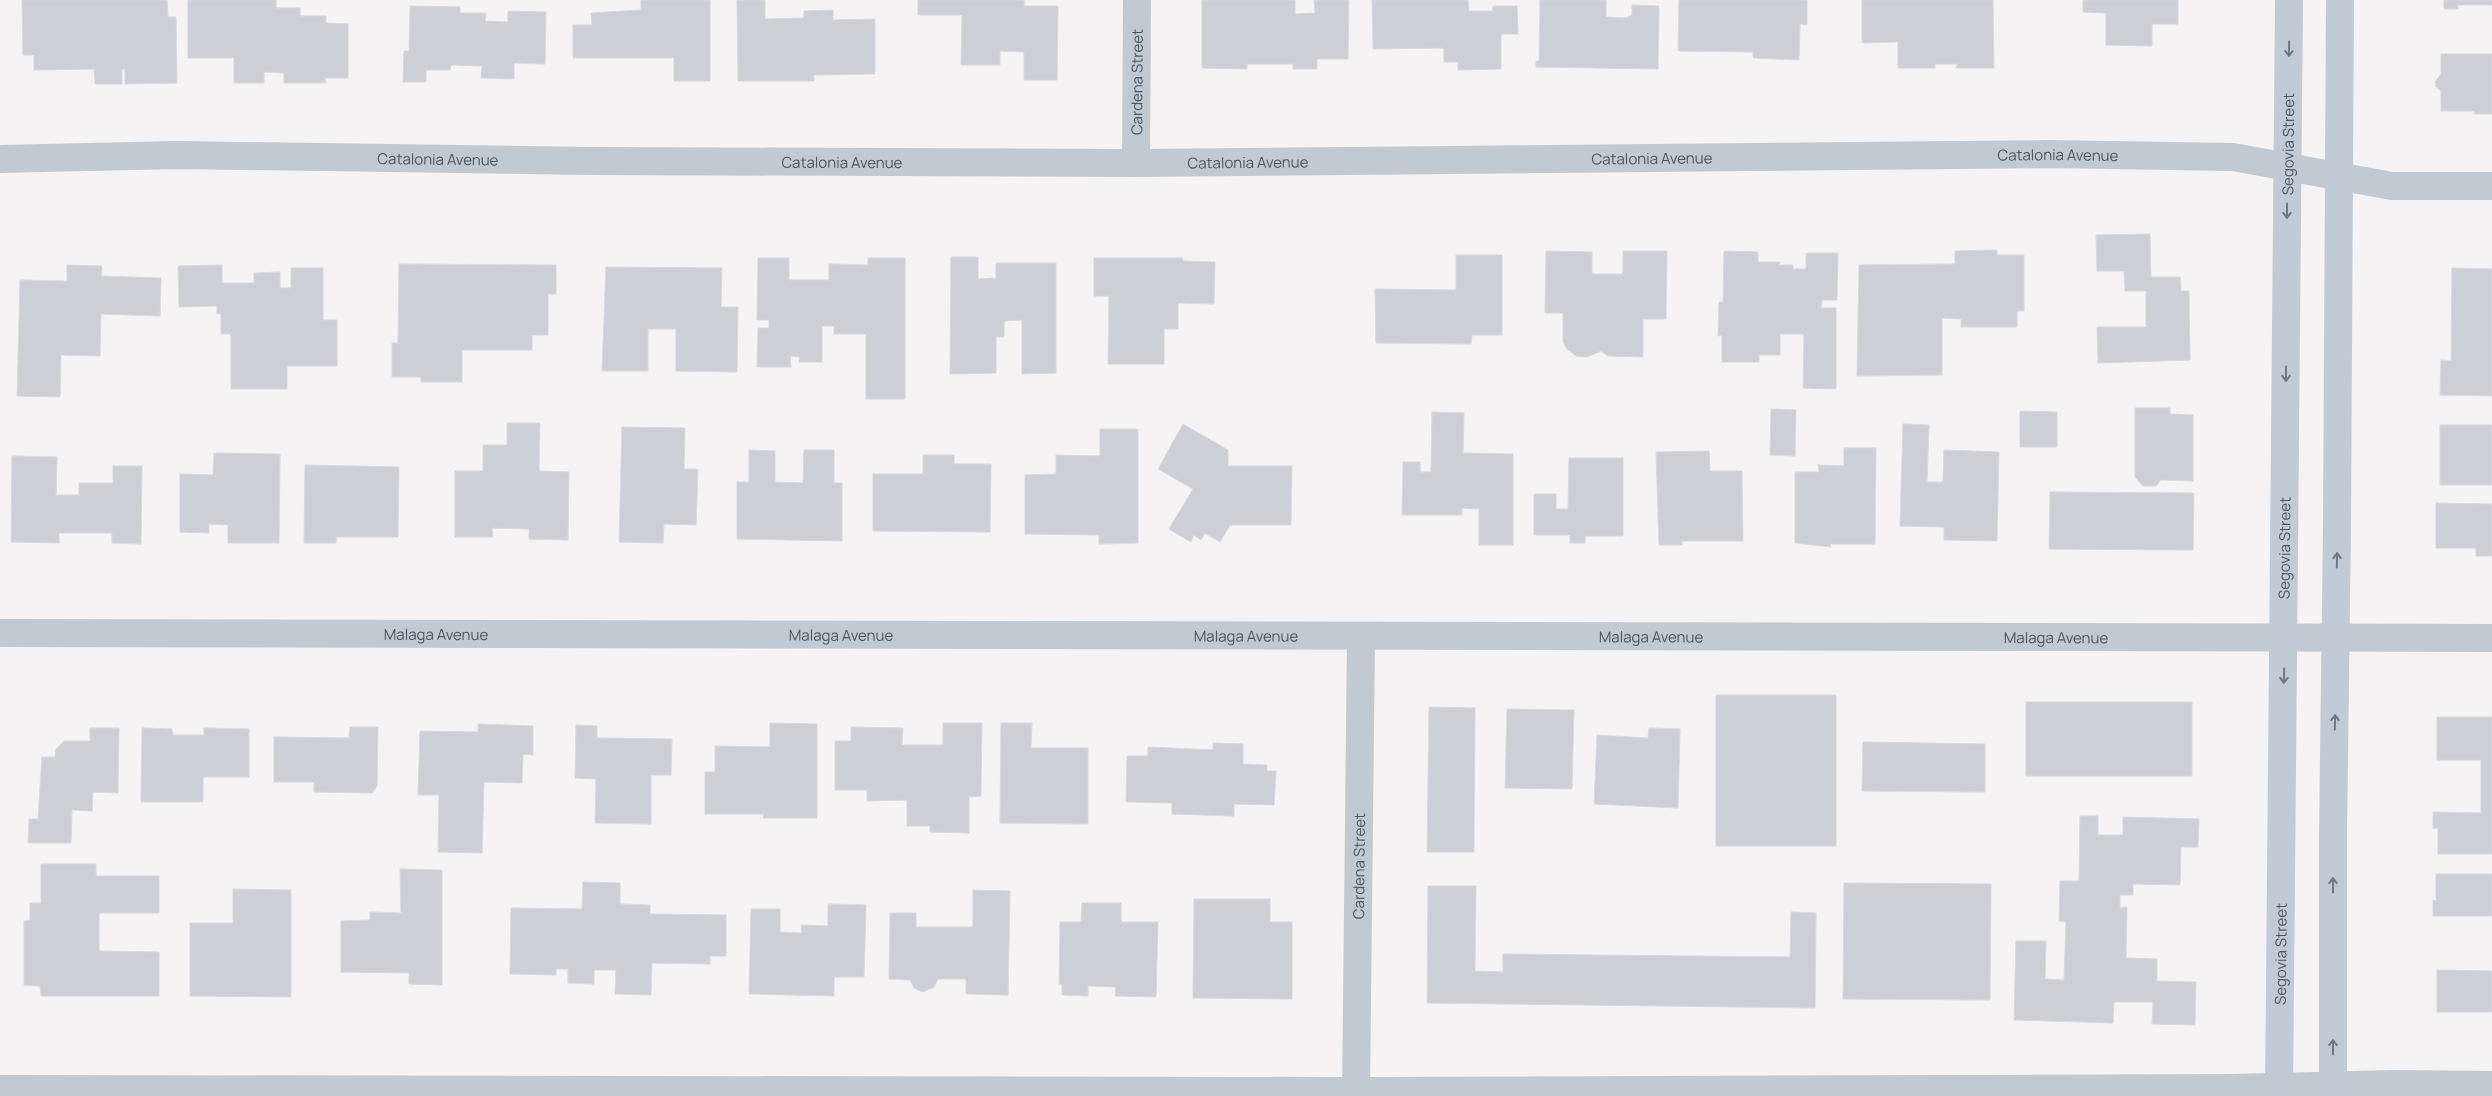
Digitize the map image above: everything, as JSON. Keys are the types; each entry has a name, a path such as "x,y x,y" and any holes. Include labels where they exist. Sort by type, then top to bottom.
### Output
{"street":[{"name":"Cardena Street","path":"1136,162 1137,0"},
{"name":"Segovia Street","path":"2279,1092 2285,636 2289,0"},
{"path":"2333,1091 2333,835 2340,0"},
{"name":"Catalonia Avenue","path":"0,159 177,155 594,161 1136,162 2049,154 2233,157 2392,186 2492,186"},
{"name":"Malaga Avenue","path":"0,633 2336,636 2492,638"},
{"name":"Cardena Street","path":"1356,1093 1361,636"},
{"path":"0,1089 1356,1093 2279,1092 2333,1091 2394,1084 2492,1085"}],"building":[{"path":"22,0 167,0 168,17 176,17 177,83 125,84 125,69 122,69 122,84 95,84 94,69 34,70 34,55 23,55"},
{"path":"188,0 276,0 276,8 300,8 300,16 326,16 326,23 348,24 348,78 325,78 326,83 284,83 284,73 264,72 264,83 234,83 234,58 188,58"},
{"path":"641,0 710,0 710,81 674,81 674,58 573,58 573,25 592,25 591,13 641,10"},
{"path":"737,0 765,0 765,19 804,18 804,11 833,10 833,20 875,19 875,74 814,75 814,81 738,81"},
{"path":"918,0 1024,0 1024,6 1058,6 1057,80 1024,80 1024,52 1000,51 1000,65 961,65 962,15 918,15"},
{"path":"1202,0 1295,0 1295,14 1315,13 1314,0 1349,0 1348,59 1317,59 1317,69 1293,69 1293,64 1247,64 1247,69 1202,68"},
{"path":"1372,0 1468,0 1469,11 1492,11 1493,6 1517,6 1518,34 1501,34 1501,69 1458,70 1458,62 1444,62 1444,48 1373,49"},
{"path":"1540,0 1606,0 1606,17 1626,18 1632,15 1632,5 1659,6 1658,69 1536,67 1536,61 1539,61"},
{"path":"1679,0 1807,0 1807,25 1800,24 1799,60 1753,58 1753,52 1678,51"},
{"path":"1862,0 1993,0 1994,68 1956,68 1957,64 1935,64 1935,68 1898,68 1898,42 1862,43"},
{"path":"2083,0 2178,0 2178,24 2152,24 2152,46 2106,45 2106,13 2083,12"},
{"path":"2444,0 2492,0 2492,5 2458,5 2458,9 2444,9"},
{"path":"410,6 460,7 460,13 486,13 485,21 508,22 508,11 546,12 545,64 514,63 514,79 481,78 482,66 451,65 450,70 426,70 426,82 403,82 404,51 409,51"},
{"path":"2441,54 2492,54 2492,114 2475,114 2474,111 2441,111 2441,91 2436,87 2435,82 2441,74"},
{"path":"2150,234 2151,277 2180,277 2181,291 2189,291 2190,360 2098,363 2097,327 2146,327 2146,291 2125,291 2124,271 2097,271 2096,235"},
{"path":"1997,250 1997,255 2024,255 2024,311 2017,311 2017,327 1961,327 1961,319 1942,318 1942,375 1857,376 1859,265 1955,264 1955,251"},
{"path":"1546,251 1592,252 1592,274 1623,274 1623,251 1667,251 1666,319 1643,319 1643,357 1608,356 1601,351 1587,357 1576,356 1567,349 1563,342 1563,313 1545,313"},
{"path":"1724,251 1758,252 1758,262 1780,262 1779,265 1793,265 1793,269 1806,269 1806,253 1838,253 1837,300 1822,300 1821,308 1836,308 1836,389 1803,388 1804,334 1780,334 1780,355 1759,355 1759,362 1722,362 1722,335 1718,336 1719,302 1723,302"},
{"path":"1456,255 1502,255 1502,335 1472,335 1471,344 1376,343 1375,289 1456,290"},
{"path":"951,257 978,257 978,279 996,278 996,263 1056,263 1056,373 1022,374 1022,320 1004,321 1004,337 996,337 996,373 950,374"},
{"path":"758,258 789,258 789,280 829,280 829,264 868,265 868,258 905,258 905,399 866,399 866,334 834,334 834,326 822,326 822,362 799,362 800,357 790,356 791,367 757,367 758,328 769,328 769,320 757,320"},
{"path":"1094,258 1183,258 1183,261 1215,262 1214,304 1178,303 1178,329 1164,329 1164,364 1108,364 1109,296 1094,296"},
{"path":"399,264 556,265 556,294 548,294 548,335 532,335 532,350 462,350 462,382 421,382 421,377 392,377 392,343 398,343"},
{"path":"67,265 102,266 101,276 161,278 160,316 101,314 100,356 61,355 60,397 17,396 20,280 67,281"},
{"path":"222,265 222,283 254,283 254,273 280,272 280,288 291,288 291,268 323,268 323,320 337,320 337,366 287,366 287,389 231,389 231,334 221,334 221,314 217,314 217,306 179,307 178,266"},
{"path":"606,267 722,268 721,307 738,307 737,372 676,371 676,329 648,329 648,371 602,371"},
{"path":"2452,268 2492,269 2492,396 2440,395 2441,360 2451,361"},
{"path":"2135,408 2170,408 2170,414 2193,415 2193,481 2161,480 2156,486 2143,486 2135,477"},
{"path":"1771,409 1796,410 1795,456 1770,455"},
{"path":"2020,411 2057,412 2057,447 2020,447"},
{"path":"1432,412 1464,413 1463,453 1513,454 1513,545 1479,545 1479,509 1462,508 1462,515 1402,515 1403,462 1420,462 1420,472 1431,472"},
{"path":"507,423 540,423 539,471 569,472 568,540 529,539 529,529 492,528 493,537 455,537 455,471 483,471 483,445 507,445"},
{"path":"1183,424 1228,450 1228,466 1292,466 1291,525 1230,525 1220,542 1205,533 1201,540 1194,535 1191,542 1169,529 1193,489 1158,469"},
{"path":"1903,424 1929,425 1927,482 1943,482 1944,450 1999,452 1997,541 1944,540 1944,527 1900,526"},
{"path":"2440,425 2492,425 2492,485 2440,485"},
{"path":"622,427 685,428 684,469 698,469 696,525 664,524 663,543 619,542"},
{"path":"1100,429 1138,429 1138,543 1099,544 1099,535 1025,534 1025,475 1056,474 1056,455 1100,456"},
{"path":"1844,448 1876,448 1875,544 1830,544 1831,547 1795,543 1795,472 1819,472 1818,465 1844,466"},
{"path":"749,450 775,451 775,482 803,483 804,450 834,450 834,483 842,483 842,541 737,539 737,482 749,482"},
{"path":"1709,451 1710,471 1742,471 1743,541 1682,541 1682,545 1659,545 1656,452"},
{"path":"214,453 280,454 279,543 228,543 228,525 209,524 209,533 180,532 180,474 213,475"},
{"path":"923,455 954,455 954,464 991,464 990,532 873,531 873,474 923,474"},
{"path":"12,456 57,457 56,495 79,495 79,483 113,483 113,466 142,466 141,544 112,543 112,533 59,533 59,543 11,542"},
{"path":"1569,458 1623,458 1623,536 1585,536 1585,543 1570,543 1570,535 1534,535 1534,494 1556,494 1556,509 1568,509"},
{"path":"305,465 399,467 398,537 336,537 336,543 304,543"},
{"path":"2050,492 2194,493 2193,550 2049,549"},
{"path":"2436,503 2492,504 2492,556 2476,556 2476,548 2436,548"},
{"path":"1716,695 1836,695 1836,846 1716,846"},
{"path":"2026,702 2192,702 2192,776 2026,776"},
{"path":"1429,707 1475,708 1474,852 1427,852"},
{"path":"1507,709 1574,710 1572,789 1505,788"},
{"path":"2437,717 2492,717 2492,854 2438,854 2438,828 2433,829 2433,812 2481,813 2481,760 2437,760"},
{"path":"770,723 817,724 817,818 763,818 764,814 705,814 705,772 715,772 715,746 770,747"},
{"path":"943,723 982,723 981,796 969,797 969,833 930,832 930,826 907,826 907,800 867,801 867,790 835,790 835,741 851,741 851,727 903,728 902,745 943,745"},
{"path":"1001,723 1032,723 1031,748 1088,748 1088,824 1000,823"},
{"path":"478,724 533,726 533,755 523,754 522,783 484,782 482,853 438,852 439,795 418,795 420,731 478,732"},
{"path":"576,725 597,726 597,738 672,739 671,775 651,775 651,824 595,823 596,779 575,778"},
{"path":"350,727 378,727 377,786 372,793 314,792 314,782 274,782 274,737 349,738"},
{"path":"90,728 119,728 118,793 93,792 92,811 72,810 71,843 28,843 29,819 38,819 42,757 55,757 56,749 64,741 90,741"},
{"path":"142,728 172,729 173,735 204,735 204,728 249,729 249,777 203,777 203,802 141,802"},
{"path":"1649,728 1680,729 1678,808 1594,804 1597,735 1648,738"},
{"path":"1863,742 1985,744 1985,792 1862,791"},
{"path":"1213,743 1243,744 1243,764 1267,765 1267,771 1276,771 1274,805 1234,804 1234,816 1172,814 1172,803 1126,802 1127,756 1148,756 1148,747 1213,750"},
{"path":"2080,816 2098,816 2098,835 2123,835 2123,817 2199,819 2198,847 2181,847 2180,885 2133,884 2133,895 2120,895 2120,908 2127,907 2126,958 2157,959 2157,981 2196,982 2195,1025 2152,1024 2153,1002 2114,1002 2113,1023 2014,1020 2016,941 2046,941 2045,979 2064,980 2066,922 2059,921 2060,881 2079,881"},
{"path":"41,864 96,864 96,876 159,876 159,913 99,913 99,951 159,952 159,996 41,996 40,986 24,985 24,921 30,920 30,903 41,903"},
{"path":"400,869 442,870 442,985 409,984 409,973 341,972 341,921 370,920 370,912 401,913"},
{"path":"2436,874 2492,874 2492,916 2433,916 2433,900 2436,901"},
{"path":"583,882 620,883 620,904 650,905 650,914 726,915 726,956 710,956 710,964 652,963 651,995 615,994 616,970 594,970 594,984 568,983 568,969 556,969 556,975 510,974 511,908 582,909"},
{"path":"1844,883 1991,884 1990,1000 1843,999"},
{"path":"1428,886 1476,886 1475,971 1503,972 1503,954 1790,957 1791,912 1816,913 1815,1008 1427,1003"},
{"path":"233,889 291,890 291,997 190,996 190,923 233,923"},
{"path":"973,890 1010,891 1008,995 966,994 966,979 938,979 934,987 923,992 914,988 910,980 889,979 890,913 916,913 916,927 973,927"},
{"path":"1194,899 1270,899 1270,922 1292,922 1292,999 1193,998"},
{"path":"1082,903 1121,903 1121,922 1158,922 1156,997 1115,996 1116,987 1088,986 1088,996 1062,995 1062,984 1059,984 1060,922 1081,922"},
{"path":"828,904 866,905 864,977 834,977 834,996 749,994 751,909 780,909 780,932 802,933 801,925 828,926"},
{"path":"2437,970 2492,971 2492,1012 2437,1012"}]}
